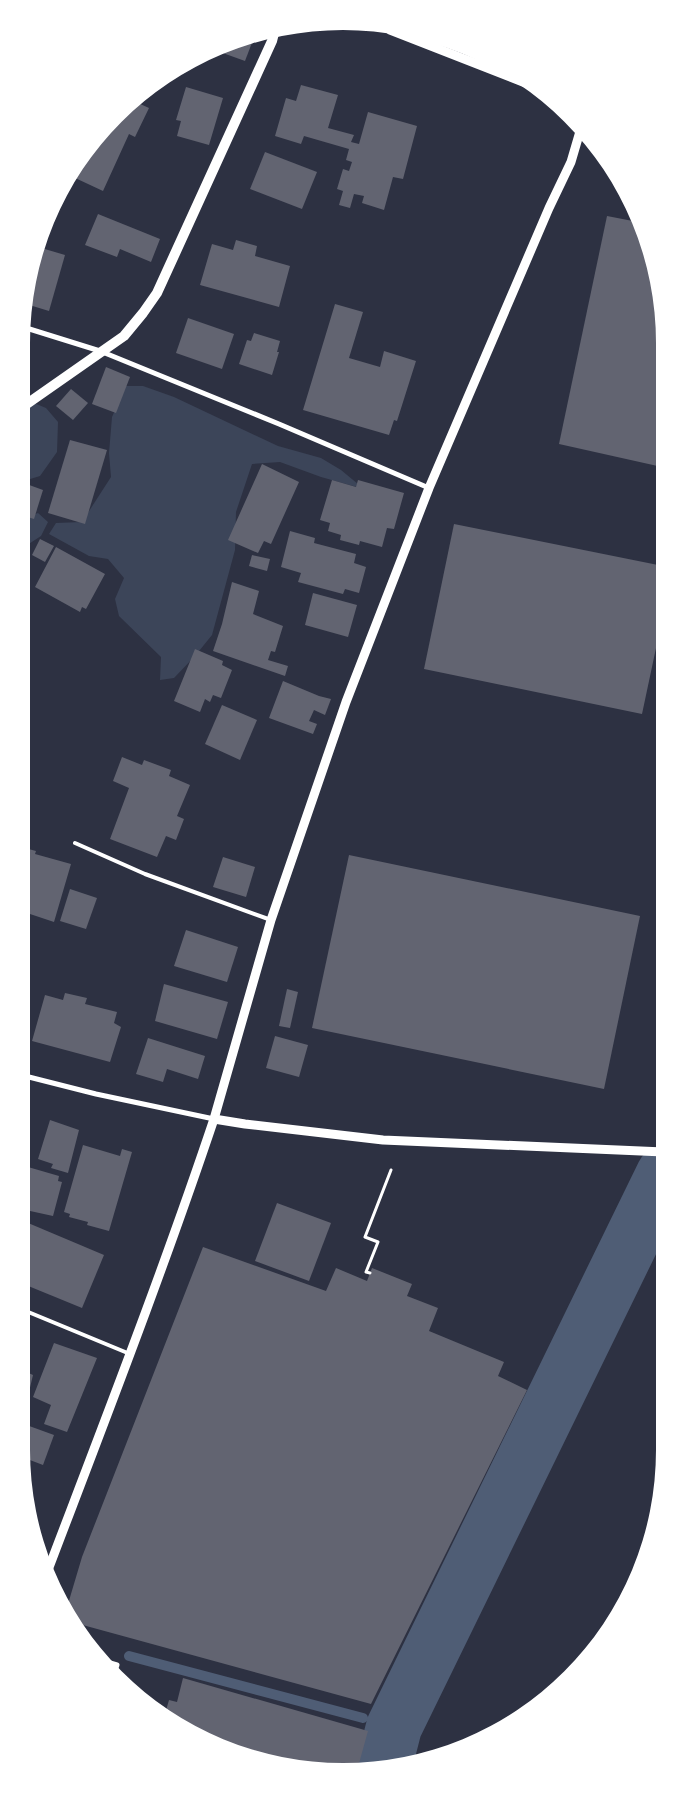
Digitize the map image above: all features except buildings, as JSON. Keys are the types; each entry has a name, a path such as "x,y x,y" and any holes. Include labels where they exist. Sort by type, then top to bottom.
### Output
{"main road":[{"path":"30,402 124,336 157,293 273,38"}],"street":[{"path":"408,37 504,75"},
{"path":"51,1562 163,1266 214,1119 271,920 346,702 429,488 548,208 570,162 578,137"},
{"path":"31,329 100,352 279,424 429,488"},
{"path":"30,1076 96,1094 245,1124 383,1140 656,1151"}],"lane":[{"path":"75,843 145,874 271,920"},
{"path":"30,1314 130,1354"}],"path":[{"path":"370,1273 366,1272 378,1242 365,1237 391,1170"}],"shaded area":[{"path":"126,386 143,386 174,397 278,446 321,458 341,470 364,489 321,477 280,462 252,464 236,512 235,550 212,635 174,678 160,680 161,657 119,616 115,599 124,578 108,559 89,556 49,534 56,523 82,522 111,477 109,453 112,417"},
{"path":"34,403 46,408 58,422 57,452 40,476 30,479 30,407"},
{"path":"38,513 48,522 41,536 30,543 30,516"}],"waterway":[{"path":"386,1760 394,1727 656,1190"},
{"path":"129,1656 363,1718"}]}
